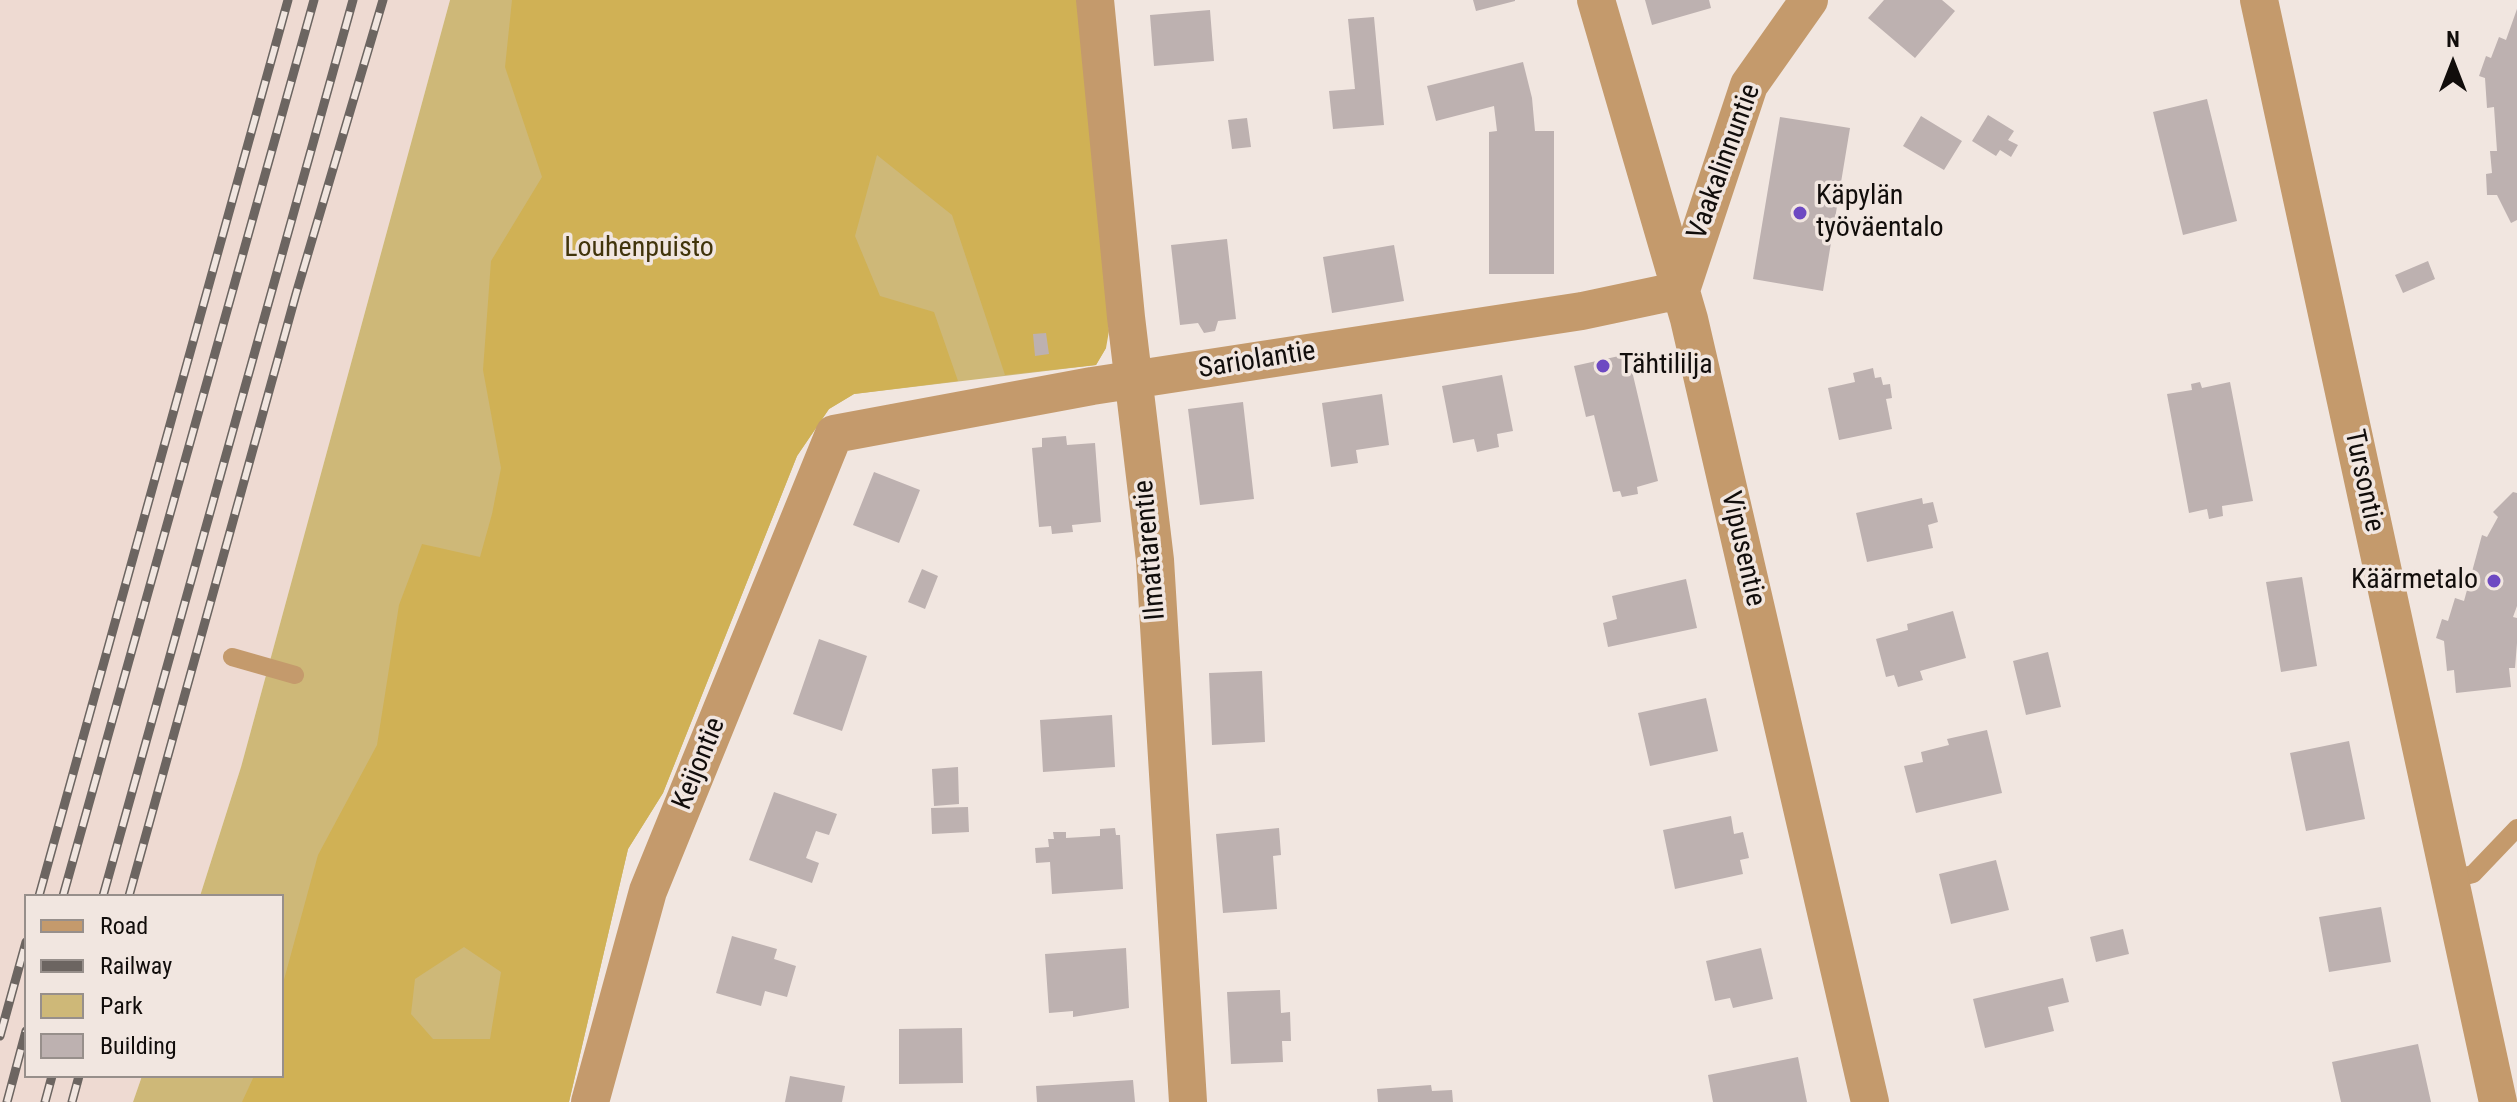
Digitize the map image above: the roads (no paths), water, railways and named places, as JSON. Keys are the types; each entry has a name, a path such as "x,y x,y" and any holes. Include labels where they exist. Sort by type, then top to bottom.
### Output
{"street":[{"name":"Ilmattarentie","path":"1095,0 1133,380 1155,560 1188,1102"},
{"name":"Vipusentie","path":"1596,0 1681,290 1870,1102"},
{"name":"Vaakalinnuntie","path":"1681,290 1749,85 1809,0"},
{"name":"Tursontie","path":"2259,0 2498,1102"},
{"name":"Sariolantie","path":"834,434 1133,380 1582,311 1681,290"},
{"name":"Keijontie","path":"590,1102 648,891 834,434"}],"lane":[{"path":"232,657 295,675"},
{"path":"2450,880 2473,874 2517,828"}],"railway":[{"path":"40,894 288,0"},
{"path":"64,894 314,0"},
{"path":"104,894 353,0"},
{"path":"130,894 296,294 383,0"},
{"path":"0,1036 24,949"},
{"path":"7,1102 24,1038"},
{"path":"45,1102 51,1078"},
{"path":"72,1102 78,1078"}],"place":[{"name":"Käpylän työväentalo","path":"1800,213"},
{"name":"Tähtililja","path":"1603,366"},
{"name":"Käärmetalo","path":"2494,581"}],"park label":[{"name":"Louhenpuisto","path":"639,249"}]}
